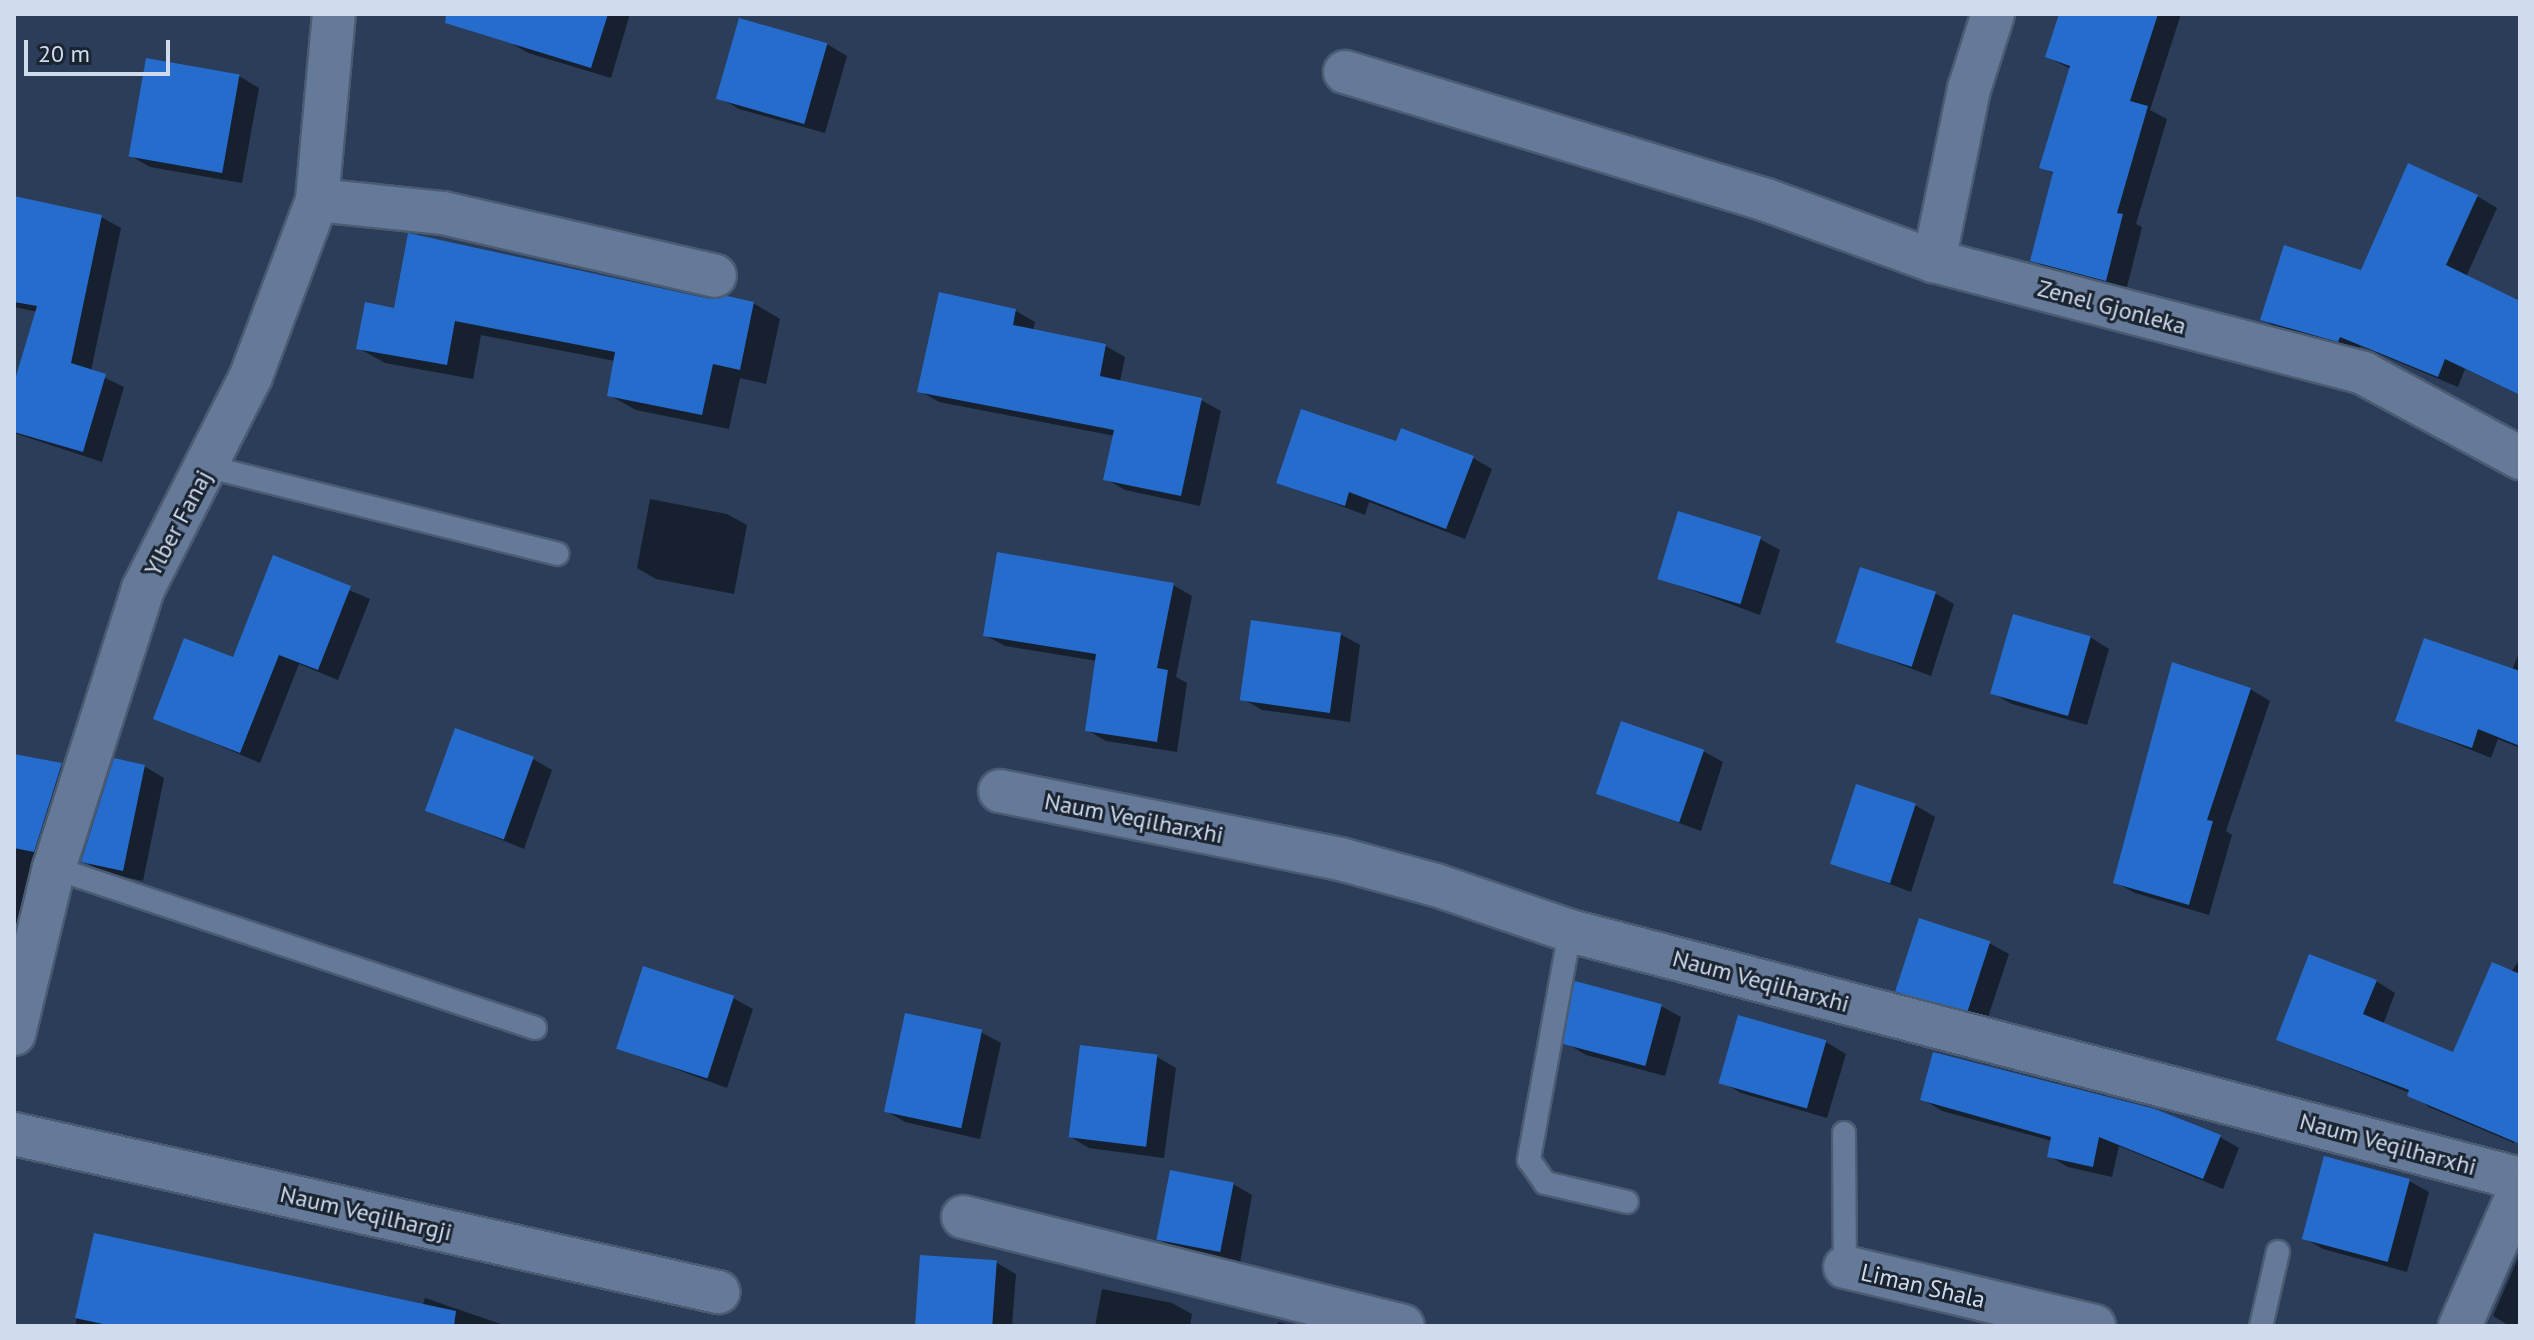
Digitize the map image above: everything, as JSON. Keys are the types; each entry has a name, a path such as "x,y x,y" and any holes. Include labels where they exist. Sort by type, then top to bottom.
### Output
{"street":[{"name":"Ylber Fanaj","path":"14,1034 54,868 143,589 209,467 251,376 317,200 334,14"},
{"path":"1934,261 1969,89 1993,14"},
{"name":"Zenel Gjonleka","path":"1345,72 1766,200 1934,261 2363,373 2520,458"},
{"path":"317,200 443,213 715,276"},
{"name":"Naum Veqilharxhi","path":"1000,791 1340,859 1436,885 1570,931 2520,1179"},
{"name":"Naum Veqilhargji","path":"14,1134 718,1292"},
{"path":"2460,1326 2520,1189"},
{"path":"963,1217 1403,1326"},
{"name":"Liman Shala","path":"1845,1267 2094,1326"}],"lane":[{"path":"209,467 557,554"},
{"path":"54,868 535,1028"},
{"path":"1570,931 1529,1160 1545,1183 1627,1202"},
{"path":"1844,1133 1845,1267"},
{"path":"2261,1326 2278,1252"}],"building":[{"path":"446,14 608,14 591,68 445,23"},
{"path":"2059,14 2158,14 2130,101 2148,106 2117,213 2123,214 2106,281 2030,261 2053,172 2039,168 2070,66 2045,57"},
{"path":"739,18 827,43 804,124 716,99"},
{"path":"146,58 240,74 222,173 129,156"},
{"path":"2408,163 2478,195 2446,265 2520,301 2520,395 2445,359 2438,377 2340,337 2338,342 2260,320 2284,245 2361,270"},
{"path":"14,196 102,215 71,363 106,374 83,452 14,432 14,383 37,306 14,302"},
{"path":"408,233 710,299 727,296 754,302 740,370 713,364 702,415 607,396 615,352 455,321 447,365 356,349 365,302 394,308"},
{"path":"939,292 1016,309 1013,325 1106,344 1100,376 1202,398 1181,496 1103,480 1114,430 917,392"},
{"path":"1301,409 1396,441 1401,428 1474,456 1446,529 1349,492 1345,506 1276,483"},
{"path":"1678,511 1761,536 1740,604 1657,579"},
{"path":"997,552 1174,583 1157,668 1168,670 1157,742 1085,731 1096,654 983,636"},
{"path":"273,555 351,586 318,670 279,655 240,753 153,719 184,638 233,657"},
{"path":"1860,567 1936,592 1912,667 1836,642"},
{"path":"2013,614 2091,636 2068,716 1990,694"},
{"path":"1251,620 1341,633 1330,713 1240,700"},
{"path":"2424,638 2520,671 2520,746 2478,729 2472,748 2395,721"},
{"path":"2172,662 2251,688 2207,820 2213,821 2189,905 2113,883"},
{"path":"1621,721 1704,750 1679,822 1596,794"},
{"path":"455,728 534,757 504,839 425,811"},
{"path":"14,754 62,763 34,852 14,848"},
{"path":"114,758 145,765 123,871 81,862"},
{"path":"1856,784 1916,803 1890,883 1830,864"},
{"path":"1919,918 1990,941 1967,1014 1895,991"},
{"path":"2309,954 2377,980 2363,1014 2453,1052 2492,962 2520,974 2520,1144 2407,1096 2409,1090 2276,1040"},
{"path":"643,966 734,996 707,1078 616,1049"},
{"path":"1575,981 1662,1004 1645,1066 1558,1043"},
{"path":"905,1013 982,1029 961,1128 884,1112"},
{"path":"1738,1015 1826,1040 1807,1109 1718,1083"},
{"path":"1080,1045 1157,1055 1146,1147 1069,1137"},
{"path":"1933,1052 2155,1109 2221,1135 2203,1179 2099,1137 2093,1167 2047,1157 2051,1137 1920,1100"},
{"path":"2324,1156 2410,1179 2388,1262 2302,1239"},
{"path":"1170,1170 1234,1182 1220,1252 1156,1240"},
{"path":"94,1233 456,1311 454,1326 112,1326 75,1318"},
{"path":"920,1255 997,1260 992,1326 915,1326"}]}
